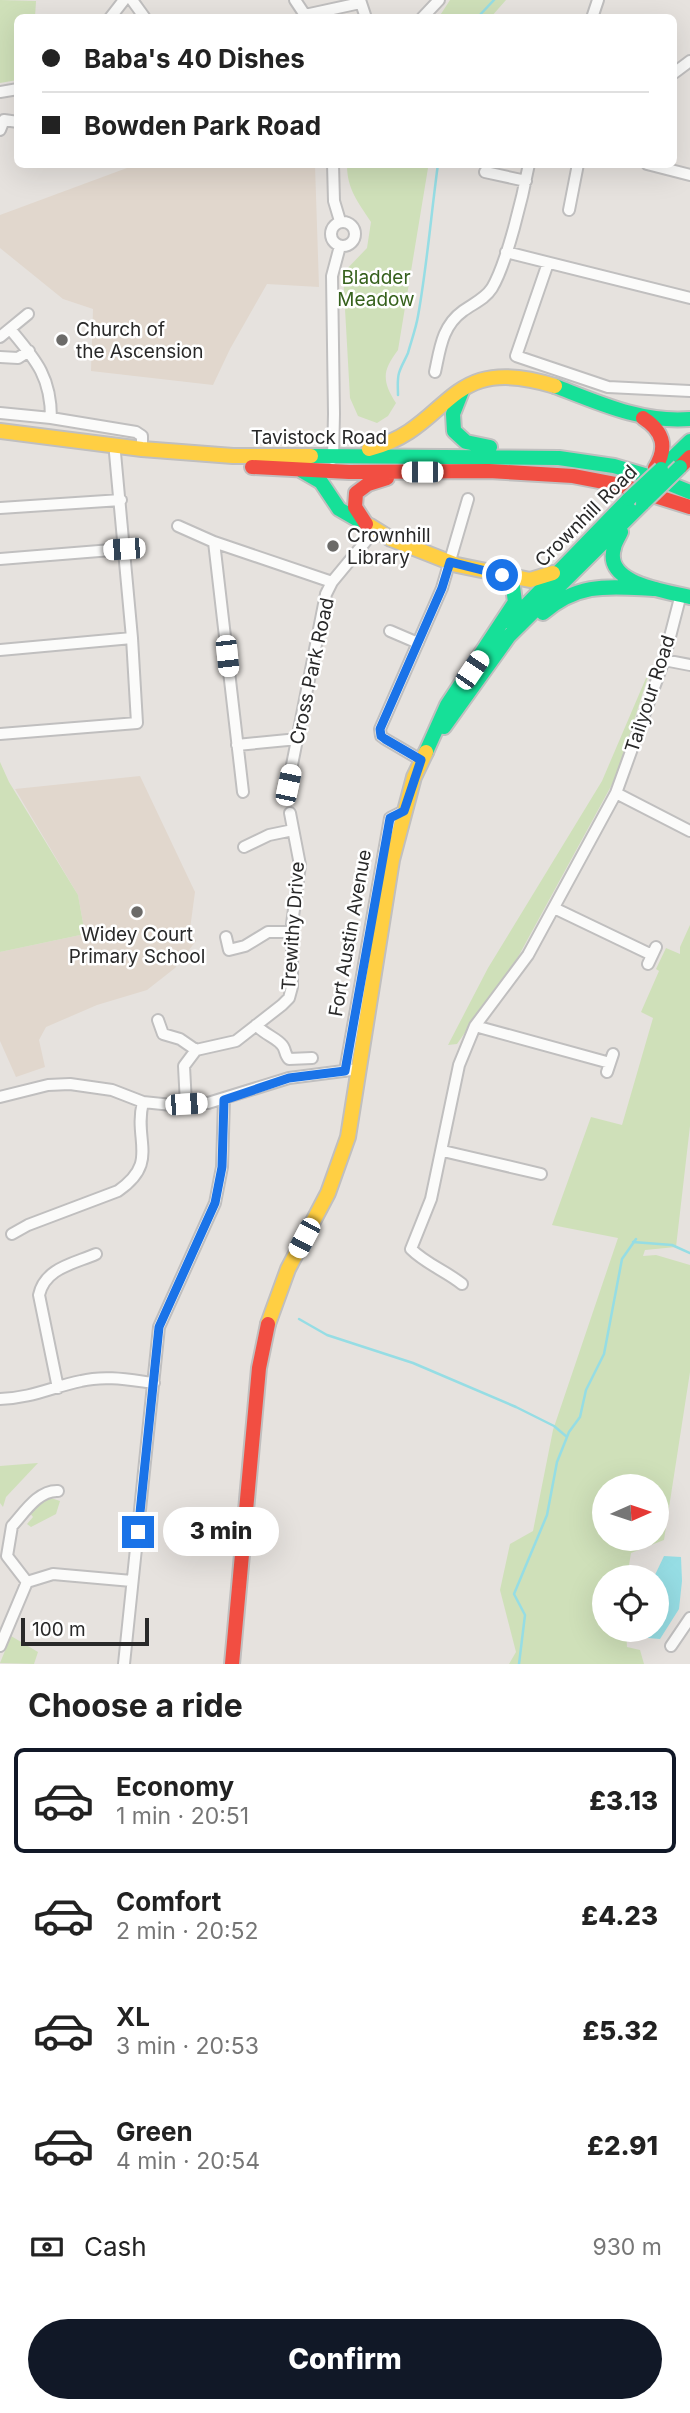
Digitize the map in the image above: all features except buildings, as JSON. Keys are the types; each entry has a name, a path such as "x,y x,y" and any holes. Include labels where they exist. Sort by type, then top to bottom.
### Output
{"main road":[{"path":"335,455 389,445 410,434 432,412 464,387 490,376 527,377 635,413 663,420 690,419"},
{"path":"464,387 453,408 451,423 457,437 464,443 565,450 581,461"},
{"path":"635,413 653,424 663,438 664,453 658,468"},
{"path":"0,431 140,452"},
{"name":"Crownhill Road","path":"509,636 635,502 658,468 690,441"},
{"path":"0,443 115,453 140,452"},
{"name":"Tavistock Road","path":"140,452 233,456 559,458 634,472 690,492"},
{"name":"Tavistock Road","path":"140,452 300,471 527,472 573,476 621,485 690,507"},
{"name":"Crownhill Road","path":"484,652 558,572 635,502 685,462"},
{"path":"300,471 317,477 335,505 345,513 391,539 450,562 502,575 530,580 558,572"},
{"path":"370,527 356,512 353,501 359,488 369,481 422,472"},
{"path":"635,502 613,545 612,563 627,579 685,595"},
{"name":"Fort Austin Avenue","path":"232,1664 259,1368 269,1316 288,1269 328,1193 348,1137 352,1070 392,860 404,811 421,760 447,705 484,652 514,602 513,587 502,575"},
{"path":"509,636 533,623 548,607 575,590 597,586 656,589"},
{"name":"Fort Austin Avenue","path":"421,760 509,636"}],"street":[{"path":"113,14 124,0"},
{"path":"426,14 439,0"},
{"path":"311,14 360,2"},
{"path":"333,168 334,201 340,221"},
{"path":"435,372 449,323 486,296 494,285 506,252 528,168"},
{"path":"569,210 577,168"},
{"path":"663,168 690,175"},
{"path":"485,172 526,181"},
{"path":"340,221 350,223 355,232 353,242 341,246 334,243 330,234 334,225 340,221"},
{"path":"332,471 335,455 332,276 341,246"},
{"path":"506,252 690,298"},
{"path":"548,263 516,355 608,387 690,391"},
{"path":"0,337 28,314"},
{"path":"10,329 40,366 47,383 51,418"},
{"path":"0,357 18,358 29,351"},
{"path":"0,413 51,418 136,432 142,436 140,452"},
{"path":"0,734 136,723 132,638 115,453"},
{"path":"421,760 381,736 380,729 442,588 468,499"},
{"path":"0,508 121,500"},
{"path":"177,526 214,542 332,582"},
{"name":"Cross Park Road","path":"288,785 326,594 370,527"},
{"path":"214,542 243,792"},
{"path":"0,559 124,549"},
{"name":"Tailyour Road","path":"462,1284 451,1275 429,1265 411,1249 431,1199 459,1065 475,1026 528,955 616,793 685,595"},
{"path":"390,631 418,643"},
{"path":"0,650 132,638"},
{"path":"664,660 690,665"},
{"path":"237,746 298,739"},
{"path":"616,793 690,831"},
{"name":"Trewithy Drive","path":"196,1050 236,1041 289,998 292,987 292,932 300,880 300,865 290,813"},
{"path":"244,848 269,835 293,830"},
{"path":"554,908 652,956"},
{"path":"226,937 229,950 245,946 268,932 292,932"},
{"path":"158,1020 159,1037 180,1039 196,1050 184,1066 186,1104"},
{"path":"256,1026 264,1034 281,1043 289,1059 312,1058"},
{"path":"475,1026 610,1063"},
{"path":"0,1097 48,1085 70,1084 112,1090 143,1102 186,1104 224,1100 289,1078 352,1070"},
{"path":"124,1664 159,1327 215,1203 222,1167 224,1100"},
{"path":"12,1234 28,1225 118,1191 129,1184 141,1167 143,1102"},
{"path":"443,1151 541,1174"},
{"path":"58,1388 39,1295 41,1284 51,1272 96,1254"},
{"path":"0,1399 37,1395 80,1381 102,1378 154,1383"},
{"path":"27,1581 4,1556 12,1526 37,1498 47,1492 58,1491"},
{"path":"27,1581 53,1574 132,1581"},
{"path":"0,1646 27,1581"},
{"path":"671,1646 690,1618"}],"shaded area":[{"path":"127,168 315,168 319,287 267,284 213,385 91,371 93,309 63,299 0,248 0,215"},
{"name":"Widey Court Primary School","path":"140,776 195,892 190,929 196,941 175,968 147,990 97,1005 46,1027 39,1040 45,1067 16,1077 0,1041 0,952 85,934 78,895 15,789"}],"green space":[{"path":"0,0 36,1 35,14 14,14 14,81 0,83"},
{"path":"450,0 506,0 494,14 441,14"},
{"name":"Bladder Meadow","path":"347,168 428,168 398,350 389,364 386,376 388,388 396,403 388,416 377,423 358,416 350,398 343,273 367,248 371,222 351,188"},
{"path":"652,664 616,777 518,957 457,1044 448,1045 488,968 602,781"},
{"path":"0,762 9,782 78,895 85,934 0,952"},
{"path":"690,925 690,1126 676,1247 645,1250 643,1256 656,1255 690,1265 690,1372 669,1508 669,1474 592,1474 592,1551 636,1551 631,1553 629,1565 592,1565 592,1642 627,1642 627,1647 640,1650 644,1664 509,1664 516,1652 500,1590 510,1544 533,1531 553,1430 618,1238 552,1225 591,1117 622,1125 653,1018 641,1012 666,948 680,954 680,947"},
{"path":"38,1463 6,1497 3,1507 0,1503 0,1466"},
{"path":"48,1497 60,1501 56,1514 31,1527 27,1524 33,1517 29,1512 38,1502"},
{"path":"11,1636 38,1652 34,1664 0,1663"}],"water":[{"path":"664,1556 681,1557 679,1609 669,1625 669,1565 660,1565"}],"waterway":[{"path":"481,14 494,0"},
{"path":"398,395 399,373 408,353 418,316 437,168"},
{"path":"519,1664 525,1615 514,1594 547,1515 557,1462 569,1432 580,1417 586,1390 604,1354 622,1259 636,1239"},
{"path":"633,1242 672,1245 690,1253"},
{"path":"299,1319 327,1335 413,1363 516,1407 554,1426 567,1437"}],"traffic: fast":[{"path":"555,386 638,415 690,419"},
{"path":"462,391 453,414 454,431 466,442 490,447"},
{"path":"661,469 690,441"},
{"path":"311,456 559,458 614,466 690,492"},
{"path":"643,503 680,467"},
{"path":"629,499 661,469"},
{"path":"302,471 321,482 339,509 365,524"},
{"path":"510,622 629,499"},
{"path":"444,727 509,636 643,503"},
{"path":"621,532 614,548 613,560 618,570 639,584 690,597"},
{"path":"426,752 447,705 515,602 513,587 501,575"},
{"path":"543,613 570,595 596,588 656,589"}],"traffic: slow":[{"path":"369,449 397,439 470,385 491,378 519,378 555,386"},
{"path":"0,431 142,449 233,456 311,456"},
{"path":"370,526 391,539 457,565 530,580 553,573"},
{"path":"268,1324 288,1269 328,1193 348,1137 392,860 414,777 426,752"}],"traffic: jam":[{"path":"643,418 655,428 661,440 661,453 655,468"},
{"path":"680,467 690,457"},
{"path":"252,467 349,472 489,471 573,476 620,485 690,507"},
{"path":"366,524 355,507 356,493 368,484 387,478"},
{"path":"232,1664 259,1368 268,1324"}],"place":[{"name":"Church of the Ascension","path":"62,340"},
{"name":"Crownhill Library","path":"333,546"},
{"name":"Widey Court Primary School","path":"137,912"}],"route":[{"path":"138,1532 159,1327 215,1203 222,1167 224,1100 289,1078 345,1071 390,818 404,811 421,760 381,736 380,729 442,588 450,562 502,575"}]}
